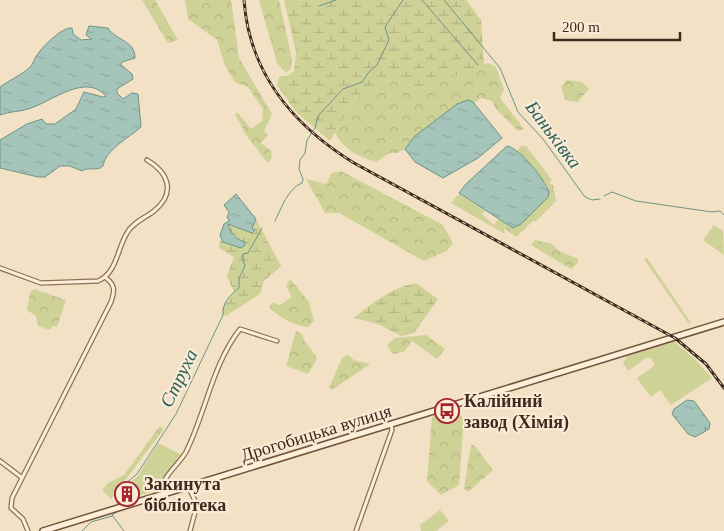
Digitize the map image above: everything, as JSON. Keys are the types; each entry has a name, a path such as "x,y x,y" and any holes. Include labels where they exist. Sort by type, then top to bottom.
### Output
{"street":[{"path":"0,268 41,283 98,281 106,278 117,259 130,228 154,211 168,194 169,188 164,174 158,167 147,160"},
{"path":"28,531 23,519 11,508 12,498 111,302 114,288 113,284 106,278"},
{"name":"Дрогобицька вулиця","path":"43,531 724,322"},
{"path":"163,493 162,483 189,445 226,346 240,329 277,341"},
{"path":"356,531 392,430 391,424"},
{"path":"0,460 21,477"},
{"path":"188,486 197,505 190,531"}],"green space":[{"path":"142,0 155,0 178,40 168,43"},
{"path":"185,0 231,0 239,58 272,114 264,131 268,135 261,143 271,151 272,158 268,163 246,135 235,114 238,113 251,129 262,121 263,109 248,87 235,82 225,66 217,40 188,19"},
{"path":"259,0 279,0 292,59 291,68 286,73 277,63"},
{"path":"284,0 466,0 481,20 484,65 419,89 396,78 357,96 330,141 297,113 277,85 279,77 288,76 294,71 296,52"},
{"path":"488,63 496,67 504,89 500,98 524,129 518,131 496,109 492,101 481,98 474,103 460,102 415,136 405,149 397,153 390,153 376,162 352,152 342,144 335,133 357,96 396,78 419,89"},
{"path":"567,80 582,82 589,89 578,102 565,100 561,87"},
{"path":"521,146 526,146 552,180 547,185 517,151"},
{"path":"341,171 443,225 453,243 447,251 424,261 339,213 325,213 306,179 326,184 332,173"},
{"path":"549,183 553,185 556,201 536,221 533,221 516,237 504,228 506,224 513,228 549,192 547,185"},
{"path":"459,194 485,211 482,214 494,225 498,219 506,224 504,228 505,234 451,203"},
{"path":"256,219 281,266 264,281 260,294 226,316 223,315 222,308 234,292 227,276 234,257 219,248 220,240 234,245 239,240 229,229 228,224 252,232"},
{"path":"714,225 723,231 724,255 703,240"},
{"path":"535,240 552,244 559,251 578,259 578,263 571,269 531,245"},
{"path":"647,258 691,323 688,323 644,259"},
{"path":"290,279 309,302 314,321 308,327 297,325 287,320 269,307 272,302 280,305 292,297 286,286"},
{"path":"416,283 438,299 414,333 401,336 378,324 354,318 390,292"},
{"path":"34,289 66,300 57,327 53,326 50,330 38,326 36,316 27,310 30,292"},
{"path":"296,331 302,334 317,359 308,374 286,366"},
{"path":"426,335 445,349 437,359 412,341 405,351 396,354 391,352 387,345 395,338"},
{"path":"673,341 695,359 712,378 671,405 660,390 651,397 637,378 655,365 651,358 646,358 628,371 623,363 627,356"},
{"path":"348,355 354,360 370,364 332,390 329,388 342,358"},
{"path":"455,410 464,419 459,485 441,495 427,481 432,417"},
{"path":"159,427 162,427 163,430 111,499 102,490 108,483 124,475"},
{"path":"158,443 182,455 161,481 159,490 137,496 129,483 138,476"},
{"path":"471,445 474,445 493,470 468,492 464,488"},
{"path":"440,510 449,521 436,531 421,531 420,525"}],"water":[{"path":"89,26 108,28 132,48 135,58 122,62 121,65 132,74 133,79 117,89 117,93 123,99 132,93 138,94 141,127 113,149 103,166 98,169 82,171 70,166 60,166 45,177 38,177 0,168 0,140 27,124 42,119 46,124 55,124 76,109 84,92 103,97 106,96 98,90 89,87 80,88 70,90 31,108 0,115 0,87 29,68 44,47 63,31 72,28 73,34 81,40 92,39 86,35"},
{"path":"468,100 473,102 502,138 478,158 443,178 415,162 405,149 415,136 457,104"},
{"path":"507,146 525,158 543,180 549,192 548,197 521,224 513,228 459,193 466,184"},
{"path":"236,194 256,219 252,228 255,230 252,233 228,224 234,236 245,242 245,245 241,248 223,242 220,235 224,224 230,220 227,218 229,212 224,205"},
{"path":"687,400 694,401 710,423 709,429 707,430 705,427 706,431 695,437 688,434 672,414 674,409"}],"waterway":[{"path":"319,6 336,0"},
{"name":"Струха","path":"275,221 289,194 302,183 303,179 299,169 300,160 305,153 307,140 315,128 318,116 343,89 362,82 377,65 389,40 385,27 403,0"},
{"path":"422,0 478,65"},
{"name":"Баньківка","path":"444,0 500,68 518,112 543,139 585,197 592,200 600,199"},
{"name":"Баньківка","path":"604,196 612,192 636,201 712,212 720,211 724,215"},
{"name":"Струха","path":"118,506 116,498 120,488 137,474 176,414 223,315 225,303 239,288 239,278 245,266 243,254 248,253 262,228"},
{"name":"Струха","path":"120,510 112,515 124,531"},
{"path":"82,531 91,522 112,516"}],"railway":[{"path":"244,0 248,26 255,51 265,74 278,95 312,132 354,163 675,338 706,364 724,388"}],"place":[{"name":"Калійний завод (Хімія)","path":"447,411"},
{"name":"Закинута бібліотека","path":"127,494"}]}
